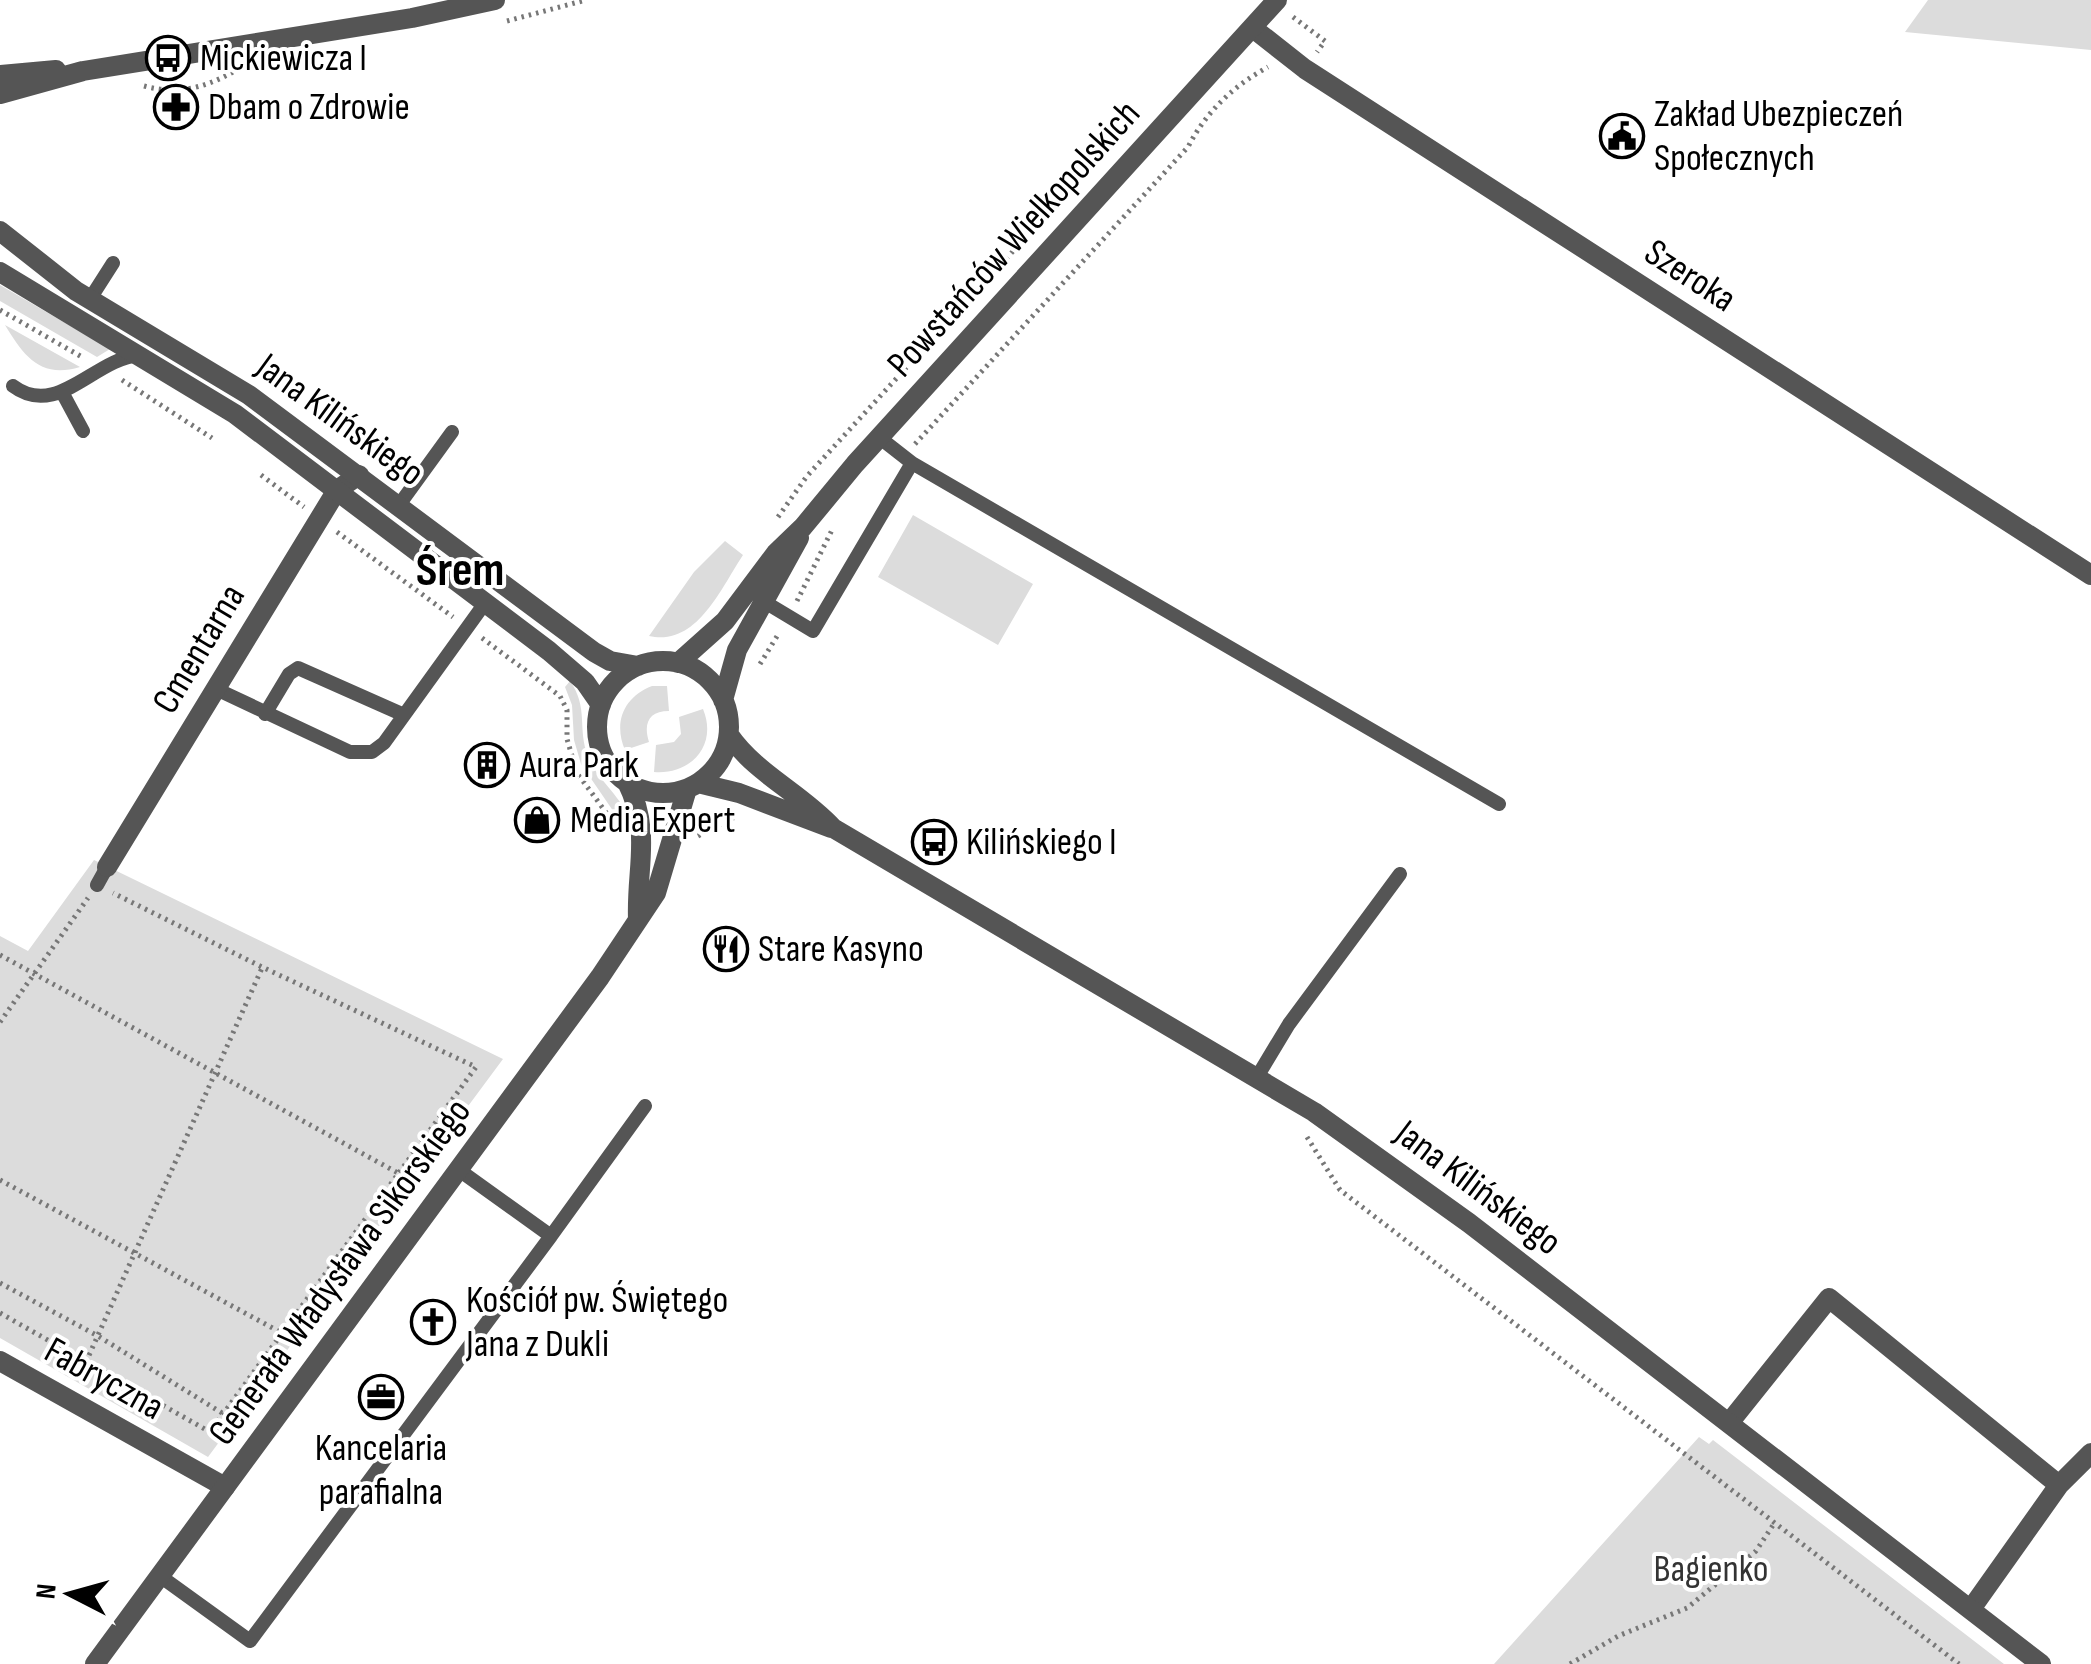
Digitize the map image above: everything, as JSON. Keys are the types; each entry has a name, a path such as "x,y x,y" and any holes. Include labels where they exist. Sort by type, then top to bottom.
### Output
{"street":[{"path":"0,94 83,72 412,18 495,0"},
{"name":"Powstańców Wielkopolskich","path":"678,663 713,634 776,554 880,438 1282,4"},
{"name":"Szeroka","path":"1254,30 1305,69 2091,575"},
{"path":"0,75 83,72"},
{"name":"Jana Kilińskiego","path":"0,230 64,283 249,395 594,652 610,661 638,666"},
{"name":"Jana Kilińskiego","path":"0,272 236,414 569,667 601,704"},
{"name":"Cmentarna","path":"102,876 337,490 359,475"},
{"name":"Powstańców Wielkopolskich","path":"724,700 737,650 803,527"},
{"path":"651,662 678,663 705,676 724,700 729,735 719,763 693,786 656,794 627,782 611,767 601,748 601,704 616,682 638,666 651,662"},
{"name":"Jana Kilińskiego","path":"729,735 755,765 811,806 833,828 1258,1076 1395,1169 2040,1664"},
{"path":"627,782 638,806 642,838 638,919"},
{"name":"Jana Kilińskiego","path":"693,786 739,793 833,828"},
{"name":"Generała Władysława Sikorskiego","path":"95,1664 600,977 656,894 670,841 693,786"},
{"path":"1730,1423 1829,1298 2058,1485"},
{"name":"Fabryczna","path":"0,1361 225,1487"},
{"path":"1971,1609 2058,1485 2091,1453"}],"lane":[{"path":"90,300 113,264"},
{"path":"12,386 23,394 39,397 62,392 122,358 139,356"},
{"path":"62,392 83,431"},
{"path":"400,505 452,432"},
{"path":"880,438 906,458 1499,804"},
{"path":"763,602 813,631 906,458"},
{"path":"216,689 350,752 364,754 379,748 485,603"},
{"path":"265,714 289,674 298,668 404,715"},
{"path":"1258,1076 1289,1024 1400,874"},
{"path":"160,1576 250,1641 646,1106"},
{"path":"459,1170 551,1236"}],"path":[{"path":"1282,4 1294,20 1324,41 1312,59"},
{"path":"906,458 1188,147 1200,122 1242,81 1271,66"},
{"path":"260,474 560,696 568,710 568,740 577,773 617,827 642,838"},
{"path":"760,664 842,517"},
{"path":"670,841 699,836 746,812"},
{"path":"0,1022 102,876 262,968 476,1067 210,1432 0,1313"},
{"path":"0,955 398,1174"},
{"path":"86,1362 262,968"},
{"path":"1300,1126 1340,1190 1959,1664"},
{"path":"0,1180 280,1332"},
{"path":"0,1284 98,1336 223,1414"},
{"path":"1570,1664 1618,1636 1687,1608 1756,1551 1775,1522"}],"green space":[{"path":"1928,0 2091,0 2091,50 1905,32"},
{"path":"0,285 110,349 97,357 0,301"},
{"path":"5,325 80,367 54,370 35,362"},
{"path":"913,515 1033,584 998,645 878,577"},
{"path":"725,541 743,555 706,612 681,633 649,636 694,572"},
{"path":"570,681 579,700 588,756 624,808 632,829 620,821 581,764 574,740 572,705 565,687"},
{"path":"652,686 667,686 669,711 649,719 649,742 625,750 620,730 624,712 634,697"},
{"path":"703,709 707,734 698,755 679,768 654,772 656,745 674,742 681,734 679,717"},
{"path":"94,860 503,1059 208,1457 0,1338 0,936 28,951"},
{"name":"Bagienko","path":"1699,1437 1709,1444 1713,1440 2004,1664 1494,1664"}],"place":[{"name":"Mickiewicza I","path":"168,58"},
{"name":"Dbam o Zdrowie","path":"176,107"},
{"name":"Zakład Ubezpieczeń Społecznych","path":"1622,136"},
{"name":"Aura Park","path":"487,765"},
{"name":"Media Expert","path":"537,820"},
{"name":"Kilińskiego I","path":"934,842"},
{"name":"Stare Kasyno","path":"726,949"},
{"name":"Kościół pw. Świętego Jana z Dukli","path":"433,1322"},
{"name":"Kancelaria parafialna","path":"381,1397"}],"district":[{"name":"Śrem","path":"460,570"}]}
